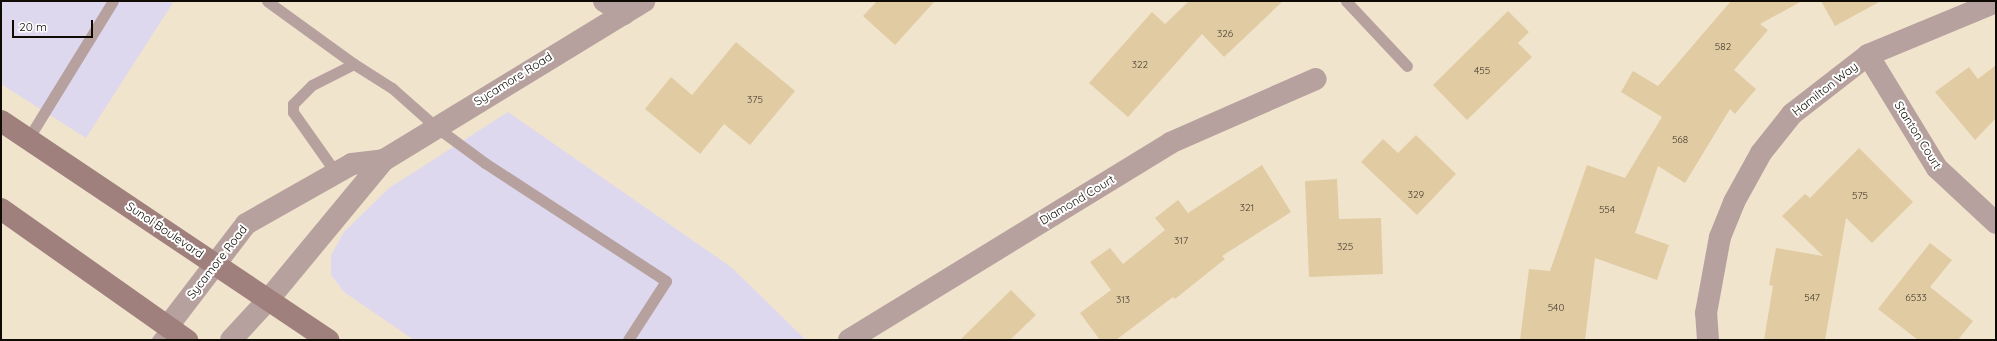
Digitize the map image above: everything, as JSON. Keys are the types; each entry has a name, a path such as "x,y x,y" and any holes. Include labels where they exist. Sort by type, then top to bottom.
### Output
{"main road":[{"name":"Sunol Boulevard","path":"1,121 328,340"},
{"path":"1,209 162,333 188,340"}],"street":[{"path":"604,1 624,14"},
{"name":"Sycamore Road","path":"231,340 268,300 384,160 644,1"},
{"name":"Hamilton Way","path":"1708,340 1706,313 1720,237 1734,202 1761,153 1792,114 1868,55 1996,2"},
{"name":"Stanton Court","path":"1868,55 1937,168 1996,223"},
{"name":"Diamond Court","path":"862,337 1170,143 1316,79"},
{"name":"Sycamore Road","path":"162,333 246,224 352,164 384,160"}],"lane":[{"path":"28,139 113,1"},
{"path":"267,1 354,64 392,88 436,127 485,163 666,281 628,340"},
{"path":"1346,1 1407,66"},
{"path":"336,173 293,112 293,104 312,85 354,64"}],"shaded area":[{"path":"1,1 174,1 86,138 1,84"},
{"path":"508,112 731,267 806,340 414,340 344,292 331,275 331,255 344,232 389,188"}],"building":[{"path":"877,1 935,1 895,45 863,16"},
{"path":"1189,1 1283,1 1224,57 1202,34 1128,117 1089,83 1152,12 1165,24"},
{"path":"1731,1 1802,1 1760,24 1768,30 1734,70 1756,89 1735,114 1730,109 1685,183 1658,166 1635,233 1669,245 1657,280 1595,258 1585,340 1520,340 1529,269 1550,271 1587,165 1625,178 1662,117 1621,92 1633,71 1658,86"},
{"path":"1821,1 1881,1 1835,26"},
{"path":"1508,11 1529,32 1518,43 1532,57 1467,120 1433,85"},
{"path":"736,42 795,91 750,145 724,124 700,154 645,109 671,77 692,95"},
{"path":"1996,65 1996,118 1975,140 1935,92 1969,67 1978,79"},
{"path":"1416,135 1456,174 1417,215 1361,162 1383,139 1398,153"},
{"path":"1859,148 1913,202 1872,243 1846,218 1825,340 1764,340 1773,286 1769,285 1776,248 1823,256 1782,216 1805,194 1810,198"},
{"path":"1262,165 1291,212 1222,256 1225,259 1175,299 1173,297 1116,340 1100,340 1080,313 1111,290 1090,262 1110,248 1123,264 1165,230 1155,218 1178,200 1188,213"},
{"path":"1337,179 1339,219 1381,218 1383,274 1309,277 1305,181"},
{"path":"1930,243 1952,260 1930,287 1973,321 1958,340 1918,340 1878,309"},
{"path":"1011,290 1036,315 1010,340 960,340"}]}
